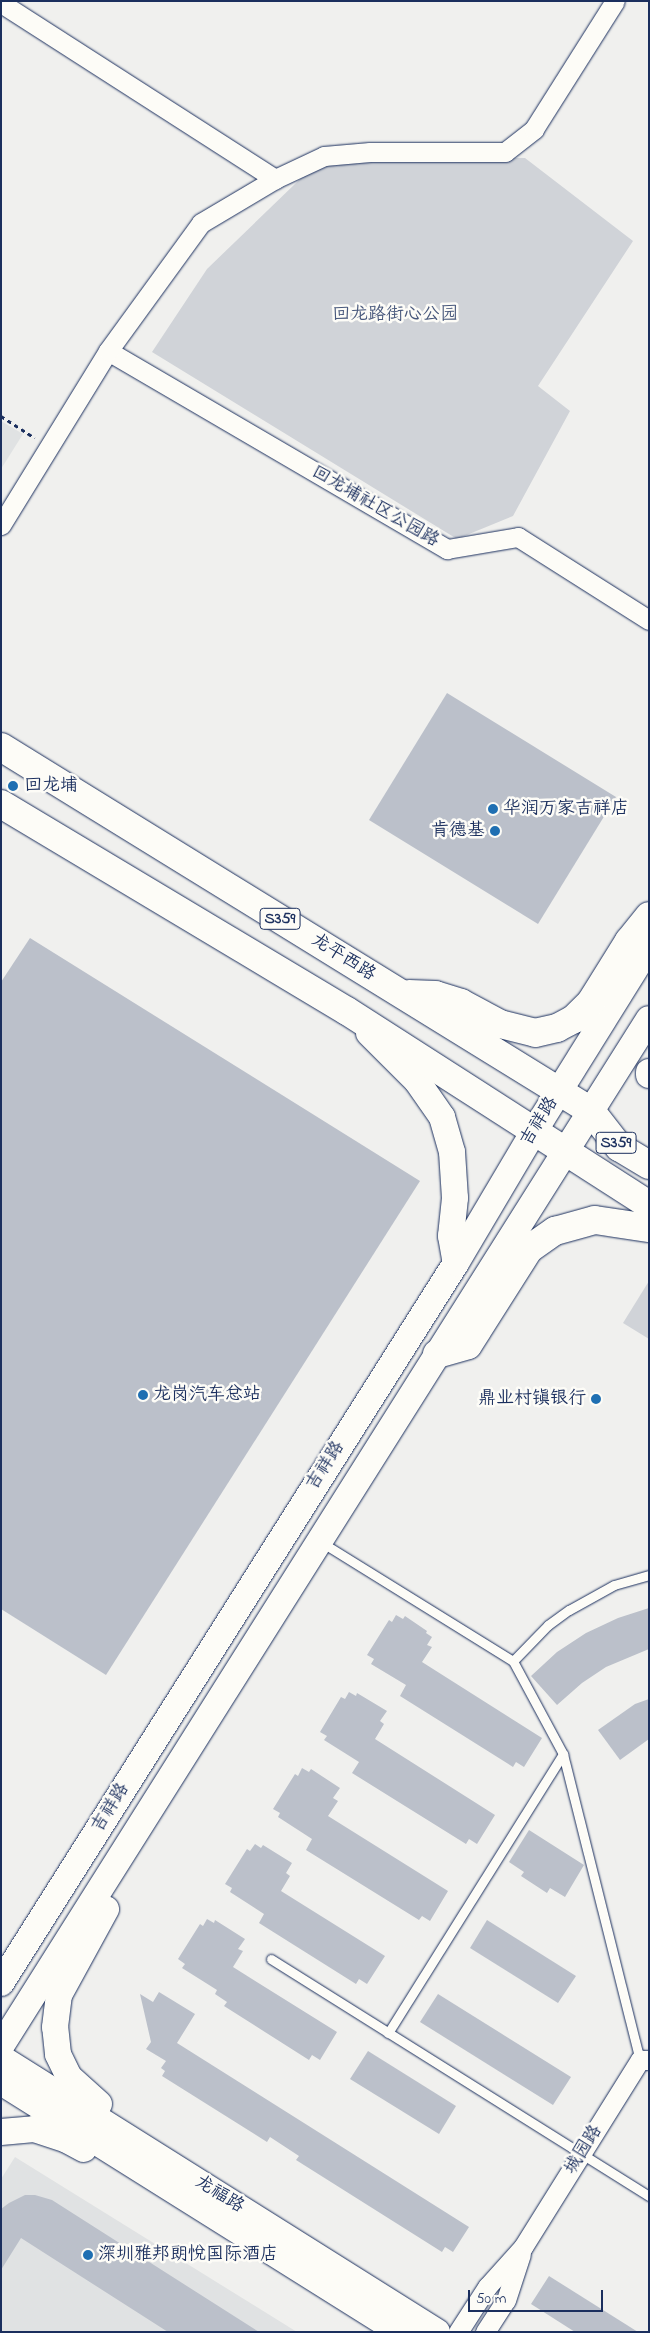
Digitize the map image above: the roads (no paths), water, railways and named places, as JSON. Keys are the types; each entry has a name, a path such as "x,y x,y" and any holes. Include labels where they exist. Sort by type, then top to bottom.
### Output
{"main road":[{"name":"龙平西路","path":"1,747 591,1111 619,1147 649,1165"},
{"name":"S359","path":"1,804 346,1011 533,1133 649,1205"},
{"path":"401,993 435,996 461,1003 500,1024 535,1033 558,1028 574,1019 591,1002 629,941 649,916"},
{"name":"吉祥路","path":"1,1982 456,1262 533,1133 649,947"},
{"path":"346,1011 417,1081 442,1117 452,1152 455,1198 451,1236 456,1262"},
{"name":"吉祥路","path":"1,2046 649,1019"},
{"path":"438,1354 468,1345 529,1249 555,1231 596,1220 649,1228"},
{"path":"1,1953 61,1855 75,1844 93,1836"},
{"path":"120,1856 122,1871 117,1890 59,1995 55,2027 58,2054 69,2077 86,2093 182,2158 195,2169 205,2186"},
{"name":"龙福路","path":"1,2058 437,2332"},
{"name":"龙福路","path":"1,2082 400,2332"},
{"path":"1,2132 34,2129 67,2140 97,2156 142,2170"}],"street":[{"path":"1,525 108,351 201,223 275,179 324,156 370,152 505,152 534,129 615,1"},
{"path":"1,3 275,179"},
{"name":"回龙埔社区公园路","path":"108,351 447,549 518,537 649,620"},
{"name":"城园路","path":"523,2247 644,2060"},
{"path":"458,2332 486,2286 523,2247"},
{"path":"485,2332 506,2300 523,2247"}],"lane":[{"path":"319,1540 512,1661 563,1754 644,2060"},
{"path":"512,1661 548,1625 569,1610 614,1586 649,1575"},
{"path":"388,2033 563,1754"},
{"path":"271,1960 649,2196"}],"place":[{"name":"回龙埔","path":"13,786"},
{"name":"华润万家吉祥店","path":"493,809"},
{"name":"肯德基","path":"495,831"},
{"name":"龙岗汽车总站","path":"143,1395"},
{"name":"鼎业村镇银行","path":"596,1399"},
{"name":"深圳雅邦朗悦国际酒店","path":"88,2255"}],"park label":[{"name":"回龙路街心公园","path":"395,315"}]}
